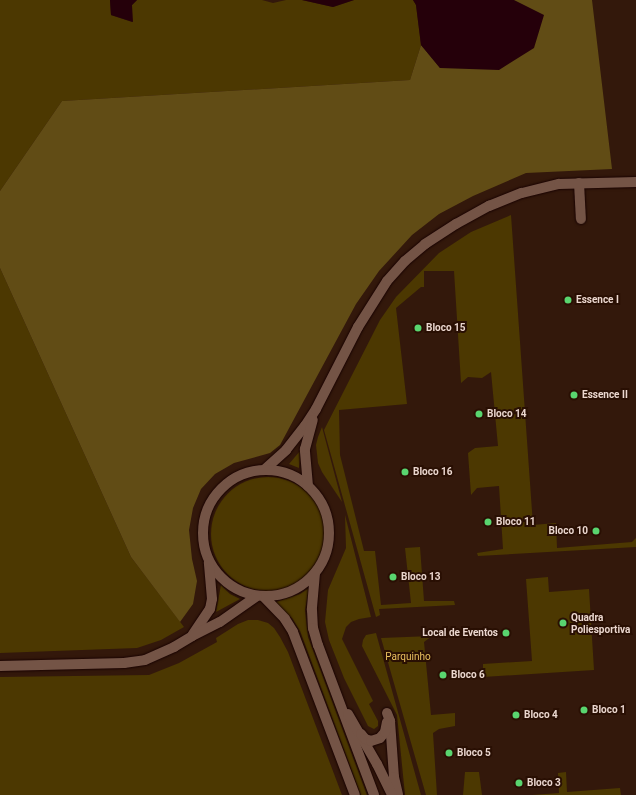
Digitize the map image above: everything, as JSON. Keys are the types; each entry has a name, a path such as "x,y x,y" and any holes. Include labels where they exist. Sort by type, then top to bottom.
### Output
{"street":[{"path":"264,470 297,438 316,409 362,321 387,281 405,261 425,244 456,224 489,206 522,193 559,184 636,182"},
{"path":"579,183 581,219"},
{"path":"308,486 305,450 316,409"},
{"path":"192,636 210,609 212,599 204,523 209,506 219,492 232,480 247,473 264,470 287,474 308,486 320,500 328,518 329,538 325,557 315,573 304,584 291,592 277,596 260,596 241,591 227,583 216,571 208,557"},
{"path":"315,573 312,610 313,628 374,795"},
{"path":"0,666 124,664 145,660 160,654 220,622 260,596"},
{"path":"260,596 285,619 293,632 304,656 355,795"},
{"path":"336,694 360,733 392,795"},
{"path":"360,733 365,739 371,741 380,738 385,732 387,713 390,721 394,777 398,795"}],"green space":[{"path":"0,0 110,0 111,15 132,22 132,5 137,0 262,0 273,3 286,0 302,0 333,7 354,0 413,0 416,5 421,45 410,80 62,101 0,191"},
{"path":"511,215 533,525 556,523 557,548 632,542 636,538 636,547 478,556 477,553 503,549 499,486 477,488 471,495 468,453 475,448 498,446 491,372 482,378 468,377 461,383 454,271 424,271 424,287 421,287 396,308 407,404 339,410 340,455 364,551 375,551 381,605 411,603 405,548 420,547 424,601 454,601 455,605 379,609 380,615 376,617 324,430 380,320 396,297 439,253 471,232"},
{"path":"0,268 131,557 184,627 161,640 137,648 0,653"},
{"path":"322,427 342,502 322,472 318,463 316,445"},
{"path":"300,451 299,468 289,464"},
{"path":"268,477 290,481 309,493 321,512 325,534 321,556 309,575 290,587 268,591 246,587 227,575 215,556 211,534 215,512 227,493 246,481"},
{"path":"345,515 371,617 351,622 346,627 342,639 373,701 369,704 378,721 378,726 374,729 368,726 344,678 329,640 325,622 328,590 346,548"},
{"path":"548,577 549,592 589,589 594,670 483,677 483,664 532,661 526,579"},
{"path":"221,585 230,594 240,599 216,612"},
{"path":"309,588 305,610 308,637 367,795 361,795 300,631 292,618 273,603 300,594"},
{"path":"248,620 258,620 268,623 274,628 280,637 288,652 342,795 0,795 0,677 149,675 179,663 217,642 216,638 238,624"},
{"path":"376,633 421,795 405,795 397,715 362,646 366,635"},
{"name":"Parquinho","path":"432,636 424,642 431,715 455,713 455,726 439,729 433,733 437,795 426,795 381,638"},
{"path":"465,772 479,772 482,795 463,795"},
{"path":"566,772 567,792 620,788 621,795 532,795 559,793 558,773"}],"shaded area":[{"path":"110,0 137,0 132,5 133,22 111,15"},
{"path":"302,0 354,0 333,7"},
{"path":"413,0 514,0 544,15 534,48 499,70 440,68 421,45 416,5"},
{"path":"512,0 592,0 612,169 526,173 473,196 439,214 412,235 379,271 356,304 280,445 270,453 234,463 215,474 201,489 193,508 189,530 192,559 197,581 193,604 180,622 131,557 0,268 0,191 62,101 410,80 421,45 440,68"}],"place":[{"name":"Essence I","path":"568,300"},
{"name":"Bloco 15","path":"418,328"},
{"name":"Essence II","path":"574,395"},
{"name":"Bloco 14","path":"479,414"},
{"name":"Bloco 16","path":"405,472"},
{"name":"Bloco 11","path":"488,522"},
{"name":"Bloco 10","path":"596,531"},
{"name":"Bloco 13","path":"393,577"},
{"name":"Quadra Poliesportiva","path":"563,623"},
{"name":"Local de Eventos","path":"506,633"},
{"name":"Bloco 6","path":"443,675"},
{"name":"Bloco 1","path":"584,710"},
{"name":"Bloco 4","path":"516,715"},
{"name":"Bloco 5","path":"449,753"},
{"name":"Bloco 3","path":"519,783"}]}
